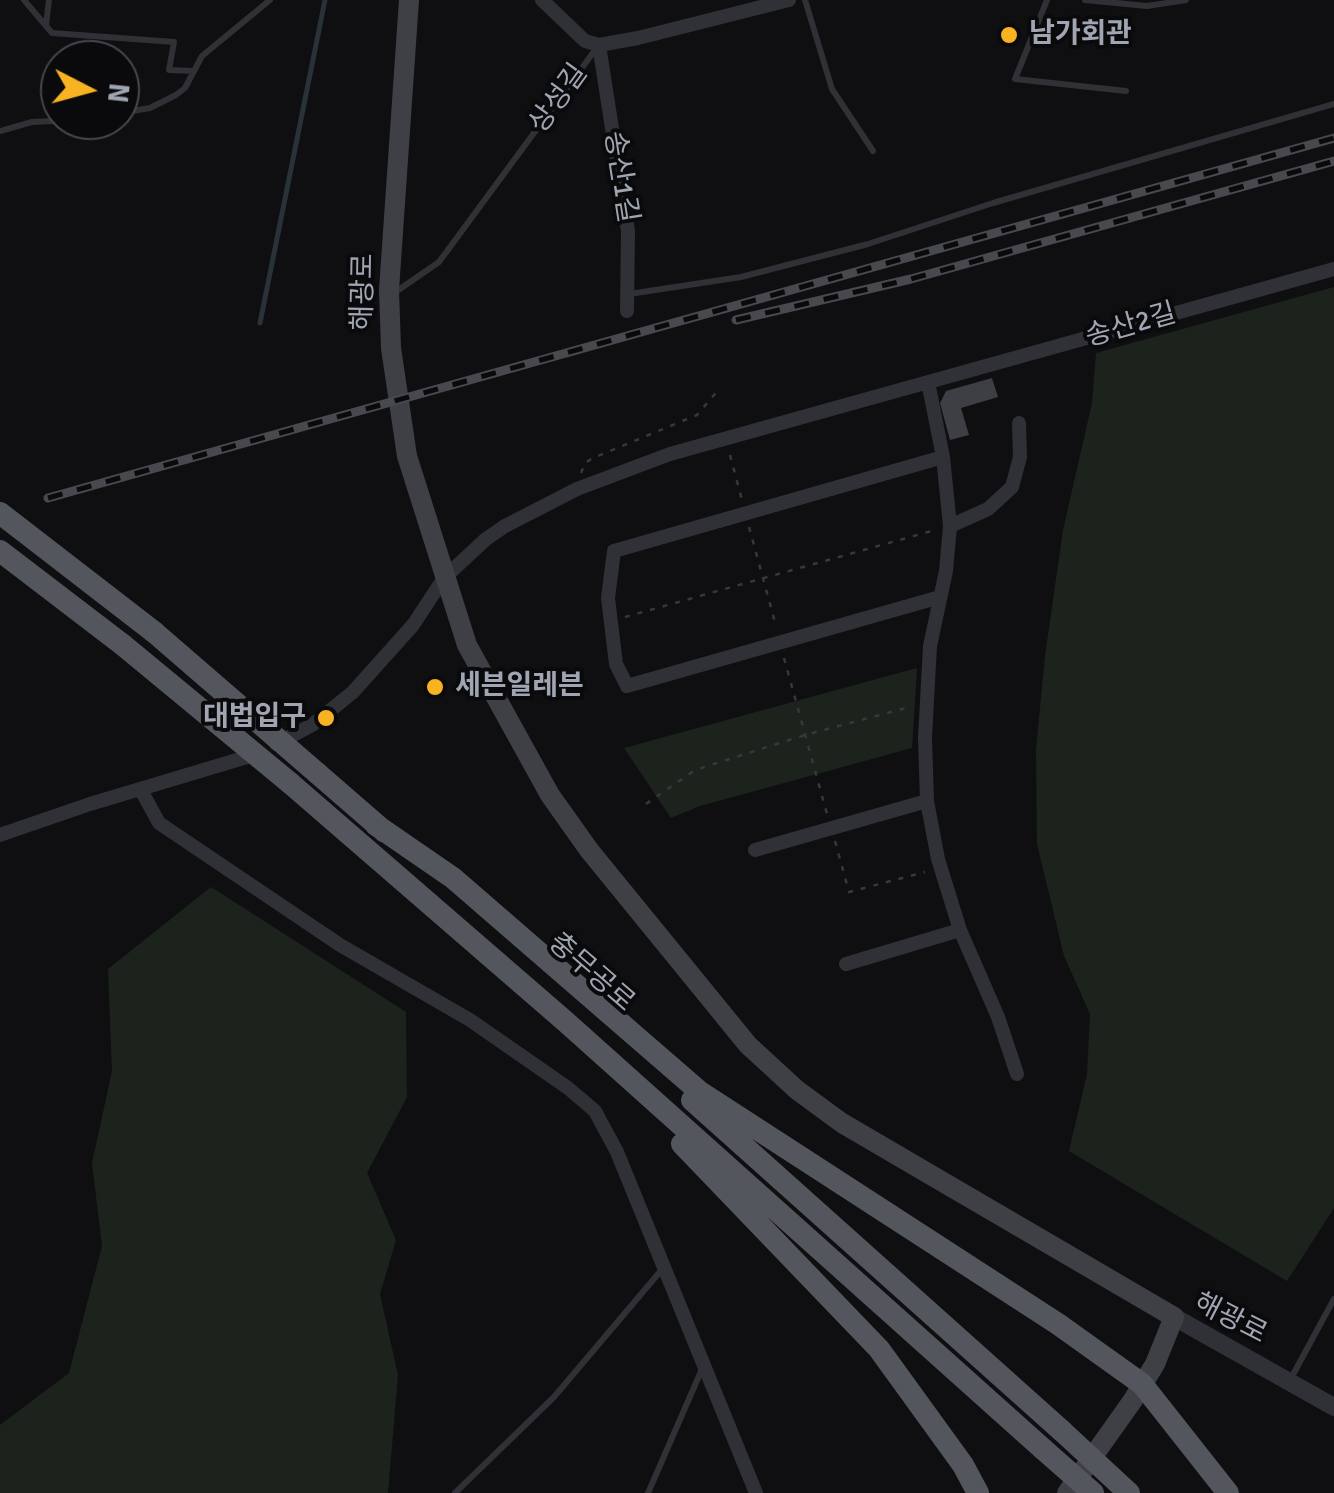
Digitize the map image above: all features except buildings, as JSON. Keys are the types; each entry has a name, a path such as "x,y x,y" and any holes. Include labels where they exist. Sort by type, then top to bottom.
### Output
{"highway":[{"name":"충무공로","path":"0,513 154,632 696,1104 1129,1493"},
{"name":"충무공로","path":"0,551 290,783 566,1022 1092,1493"},
{"path":"376,825 454,878 700,1092 1058,1324 1142,1384 1228,1493"},
{"path":"566,1022 880,1349 963,1465 978,1493"}],"main road":[{"name":"해광로","path":"409,0 389,296 394,375 408,456 466,645 550,795 589,850 748,1045 797,1090 842,1123 1174,1316 1155,1364 1109,1438 1068,1493"}],"street":[{"path":"542,0 585,40 599,45"},
{"name":"상성길","path":"599,45 789,0"},
{"name":"송산1길","path":"599,45 628,231 627,311"},
{"name":"송산2길","path":"0,835 255,755 312,724 353,692 412,624 444,578 505,526 576,489 644,462 726,438 1334,270"},
{"path":"928,382 943,456 950,526 930,646 927,801 941,868 960,930 1017,1074"},
{"path":"950,526 988,508 1012,487 1020,457 1019,422"},
{"path":"940,597 627,686 616,664 608,598 614,551 943,456"},
{"path":"141,790 159,823 340,944 470,1020 595,1111 617,1152 756,1493"},
{"path":"756,850 927,801"},
{"path":"846,964 960,930"},
{"name":"해광로","path":"1174,1316 1334,1407"}],"lane":[{"path":"24,0 52,33 174,42 170,70 194,71"},
{"path":"46,26 48,0"},
{"path":"140,108 167,101 184,88 212,47 270,0"},
{"path":"804,0 832,89 873,152"},
{"path":"1046,0 1014,78 1126,91"},
{"path":"1085,0 1147,6 1186,0"},
{"name":"상성길","path":"389,296 439,262 599,45"},
{"path":"628,294 740,277 868,244 993,203 1334,104"},
{"path":"0,130 40,122"},
{"path":"455,1493 554,1397 665,1266"},
{"path":"1289,1382 1334,1299"},
{"path":"648,1493 705,1363"}],"path":[{"path":"576,489 585,462 690,419 702,411 720,388"},
{"path":"726,438 849,892 941,868"},
{"path":"609,621 950,526"},
{"path":"646,804 694,770 806,734 926,703"}],"shaded area":[{"path":"1334,287 1334,1208 1287,1281 1069,1151 1087,1074 1090,1014 1064,956 1037,844 1036,750 1063,530 1092,403 1096,353"},
{"path":"917,668 912,748 700,806 671,818 624,748"},
{"path":"211,887 406,1012 407,1097 367,1173 396,1240 380,1294 398,1375 388,1493 0,1493 0,1425 69,1373 102,1246 92,1163 112,1071 108,969"}],"waterway":[{"path":"260,323 325,0"}],"railway":[{"path":"48,498 1334,138"},
{"path":"736,320 911,279 1334,161"}],"place":[{"name":"남가회관","path":"1009,35"},
{"name":"세븐일레븐","path":"435,687"},
{"name":"대법입구","path":"326,718"}]}
